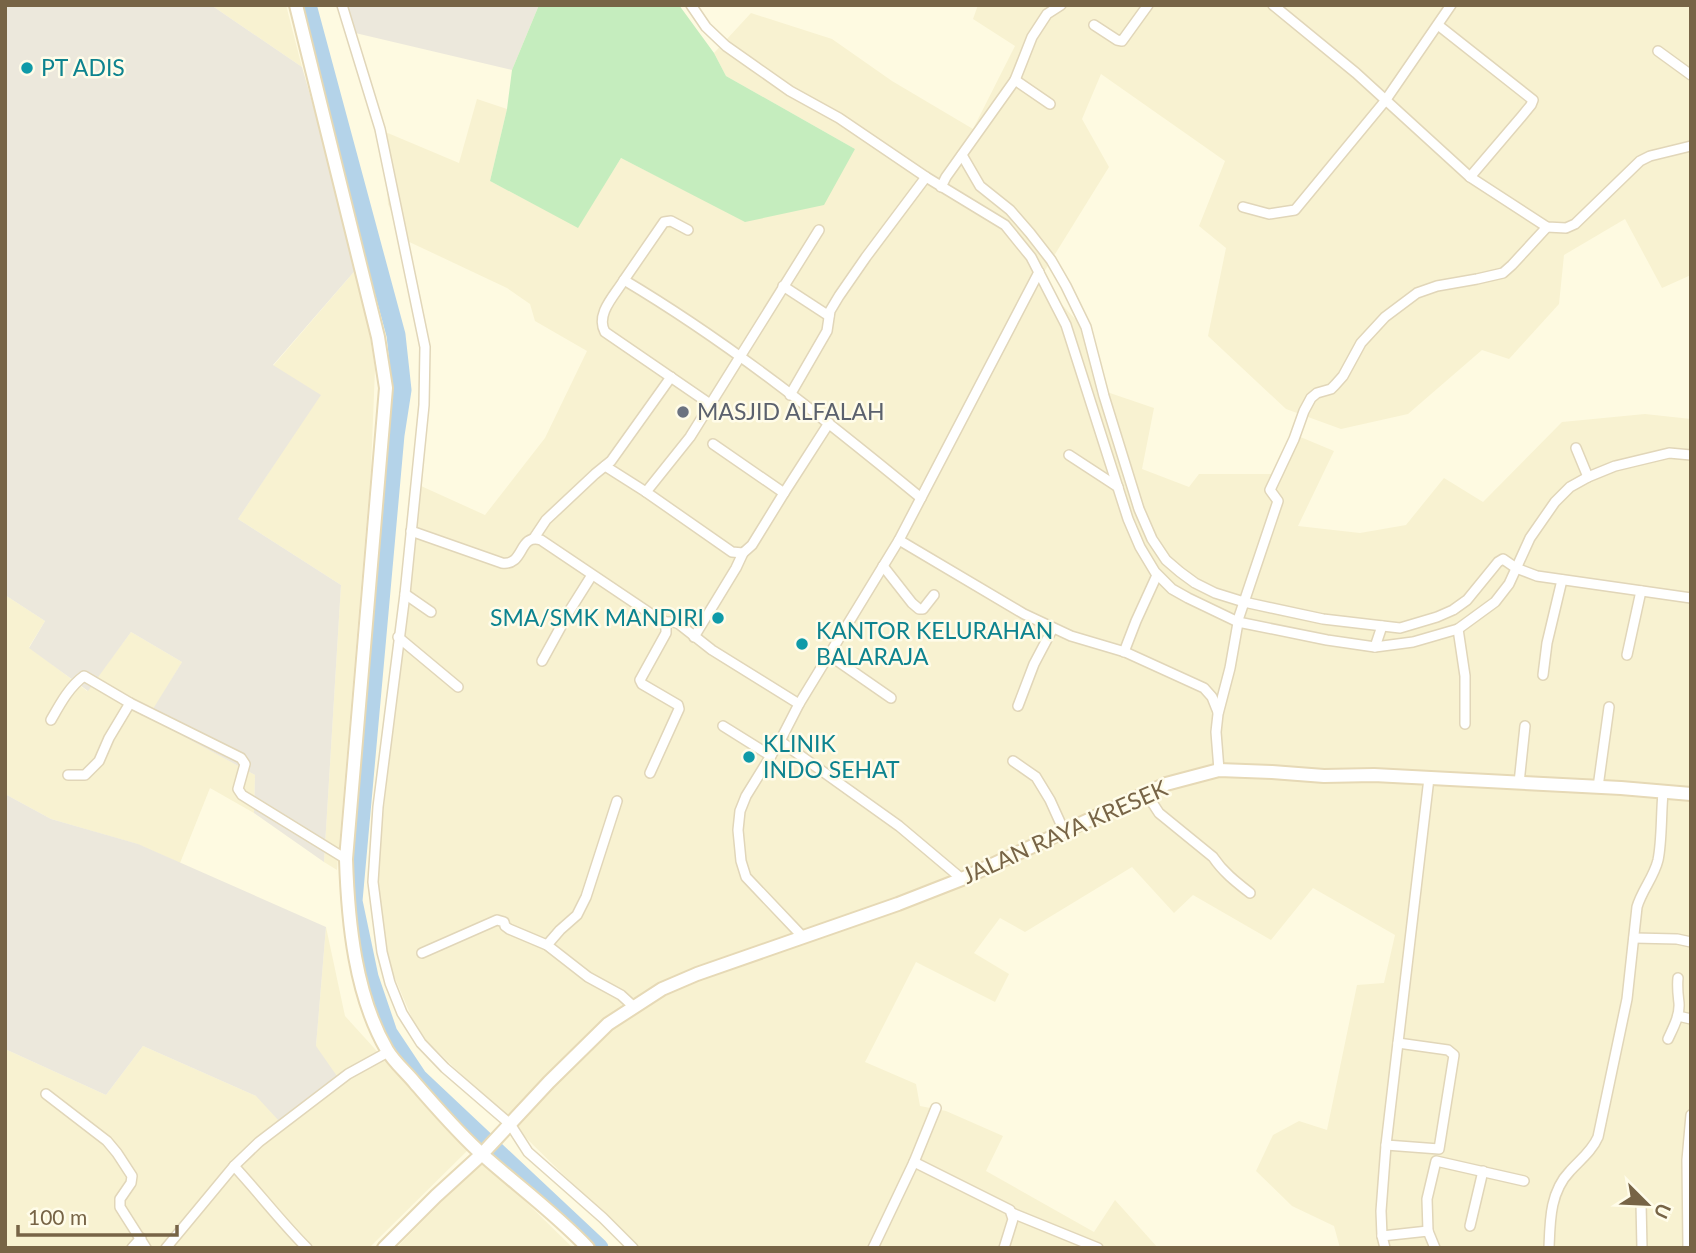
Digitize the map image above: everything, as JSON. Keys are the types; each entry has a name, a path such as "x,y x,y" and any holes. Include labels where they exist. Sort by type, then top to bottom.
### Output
{"main road":[{"path":"296,5 378,337 386,388 346,859 352,941 369,1008 388,1052 443,1115 588,1248"},
{"name":"JALAN RAYA KRESEK","path":"384,1248 483,1153 576,1054 608,1024 633,1006 662,989 697,974 962,879 1166,784 1219,770 1324,776 1374,775 1691,794"}],"street":[{"path":"342,5 380,129 425,347 424,405 405,594 377,807 373,882 382,952 402,1013 421,1044 507,1127 528,1152 633,1248"},
{"path":"691,5 706,27 726,46 941,187 1005,225 1031,257 1066,325 1118,487 1134,514 1146,543 1173,586 1215,593 1320,628 1352,634 1381,628 1400,636 1433,637 1458,629 1495,602 1509,584 1512,564 1555,502 1587,475 1669,453 1691,455"},
{"path":"941,187 1014,80 1032,37 1047,14 1061,5"},
{"path":"1094,24 1122,41 1148,5"},
{"path":"1273,5 1356,74 1470,177 1547,227 1566,228 1576,224 1640,161 1691,146"},
{"path":"1243,207 1269,214 1295,210 1385,101 1451,5"},
{"path":"1437,25 1533,100 1522,117 1470,177"},
{"path":"1658,51 1691,75"},
{"path":"1014,80 1050,104"},
{"path":"961,156 980,186 1010,210 1044,251 1077,308 1086,327 1134,514 1160,568 1179,573 1192,590 1239,620 1320,628 1352,634 1376,644 1400,636 1453,610 1467,600 1501,559 1537,576 1691,598"},
{"path":"790,394 827,331 830,311 839,296 926,177"},
{"path":"688,230 671,222 664,222 602,315 603,327 605,332 710,404"},
{"path":"1219,770 1216,732 1219,713 1239,620 1278,501 1270,489 1311,398 1331,389 1343,376 1361,343 1385,317 1417,293 1437,286 1503,273 1547,227"},
{"path":"646,492 690,437 819,230"},
{"path":"803,937 746,877 741,861 738,830 740,811 799,704 899,540 1039,272"},
{"path":"624,280 689,320 740,357 829,423 921,498"},
{"path":"783,286 830,316"},
{"path":"411,531 480,556 509,564 515,561 546,520 619,451 671,377"},
{"path":"694,637 743,553 752,545 829,423"},
{"path":"712,444 784,493"},
{"path":"1576,448 1587,475"},
{"path":"1069,455 1118,487"},
{"path":"605,466 732,552 743,553"},
{"path":"534,538 541,540 657,618 679,624 712,650 799,704"},
{"path":"899,540 1024,614 1071,636 1124,652 1204,688 1212,697 1219,713"},
{"path":"883,566 919,609 923,609 934,595"},
{"path":"1124,652 1160,568"},
{"path":"1173,586 1179,573"},
{"path":"542,661 592,575"},
{"path":"1543,675 1546,643 1562,580"},
{"path":"1627,655 1640,591"},
{"path":"405,594 431,612"},
{"path":"650,774 679,709 678,705 641,682 666,633 667,622"},
{"path":"1018,706 1034,664 1053,628"},
{"path":"1376,644 1381,628"},
{"path":"1458,629 1465,676 1465,724"},
{"path":"398,637 458,687"},
{"path":"829,655 891,698"},
{"path":"51,720 73,686 84,676 130,703 241,758 245,764 238,789 242,795 346,859"},
{"path":"68,775 85,775 99,761 130,703"},
{"path":"1598,787 1609,707"},
{"path":"723,726 771,756"},
{"path":"1520,783 1525,726"},
{"path":"780,741 899,826 962,879"},
{"path":"1013,761 1035,777 1050,800 1063,831"},
{"path":"1385,1248 1381,1211 1387,1145 1429,778"},
{"path":"1146,793 1160,813 1213,857 1226,873 1250,893"},
{"path":"1549,1248 1550,1214 1559,1185 1592,1149 1598,1137 1627,999 1637,907 1658,859 1663,793"},
{"path":"547,945 577,915 586,897 617,801"},
{"path":"422,953 500,921 509,929 547,945 588,977 621,995 633,1006"},
{"path":"1634,939 1676,939 1691,942"},
{"path":"1668,1039 1678,1016 1678,978"},
{"path":"1678,1016 1691,1019"},
{"path":"1398,1043 1448,1050 1454,1055 1439,1149 1427,1199 1428,1231 1435,1248"},
{"path":"166,1248 234,1166 259,1142 348,1074 388,1052"},
{"path":"46,1094 107,1141 132,1176 131,1183 120,1199 120,1207 146,1248"},
{"path":"873,1248 936,1108"},
{"path":"1688,1248 1691,1115"},
{"path":"1387,1145 1439,1149"},
{"path":"1436,1161 1524,1181"},
{"path":"914,1162 1012,1213 1098,1248"},
{"path":"234,1166 307,1248"},
{"path":"1470,1226 1483,1171"},
{"path":"1642,1203 1642,1248"},
{"path":"1004,1248 1012,1223 1012,1213"},
{"path":"1382,1236 1428,1231"},
{"path":"132,1248 141,1238"}],"shaded area":[{"path":"5,5 211,5 302,67 359,266 273,365 321,395 238,519 341,585 324,862 254,813 255,775 148,717 182,662 131,632 88,691 29,648 45,621 5,595"},
{"path":"211,5 286,5 302,67"},
{"path":"343,5 539,5 512,70 351,32"},
{"path":"978,5 1691,5 1691,275 1662,288 1625,219 1564,255 1559,304 1509,359 1482,350 1408,414 1341,429 1286,409 1208,336 1226,248 1199,226 1225,161 1101,74 1082,119 1109,167 1039,280 1078,322 1101,390 1154,408 1142,469 1189,487 1199,474 1274,474 1298,436 1334,451 1298,526 1360,533 1406,525 1444,478 1483,502 1562,422 1645,414 1691,419 1691,1248 1340,1248 1334,1226 1292,1206 1256,1171 1273,1135 1299,1121 1327,1130 1357,985 1384,983 1395,935 1313,888 1271,940 1193,895 1174,913 1132,867 1025,932 1000,918 974,953 1009,974 995,1002 916,962 865,1062 916,1084 920,1106 946,1111 1003,1136 986,1171 1094,1232 1115,1200 1158,1248 638,1248 418,1032 388,962 374,894 421,486 485,515 545,438 587,351 535,321 530,304 507,288 403,239 388,204 383,131 459,163 477,99 507,109 490,181 578,227 621,158 745,221 855,149 726,76 714,53 751,13 832,39 892,81 973,129 1015,46 973,19"},
{"path":"359,266 375,369 371,469 337,870 324,862 341,585 238,519 320,395 273,366"},
{"path":"5,595 45,621 29,647 87,691 131,632 182,662 149,717 255,775 254,813 210,788 180,863 137,844 51,819 5,794"},
{"path":"5,794 51,819 138,844 326,927 316,1046 339,1079 280,1122 256,1096 143,1046 106,1095 5,1049"},
{"path":"326,927 345,1016 404,1081 471,1147 369,1248 5,1248 5,1049 106,1095 143,1046 256,1096 316,1046"},
{"path":"482,1161 521,1197 573,1248 396,1248"}],"green space":[{"path":"539,5 679,5 714,53 726,76 855,149 824,205 745,222 621,158 578,228 490,181 507,109 512,70"}],"waterway":[{"path":"307,5 396,335 402,390 395,435 353,901 369,977 388,1033 418,1078 599,1248"}],"place":[{"name":"PT ADIS","path":"27,68"},
{"name":"MASJID ALFALAH","path":"683,412"},
{"name":"SMA/SMK MANDIRI","path":"718,618"},
{"name":"KANTOR KELURAHAN BALARAJA","path":"802,644"},
{"name":"KLINIK INDO SEHAT","path":"749,757"}]}
